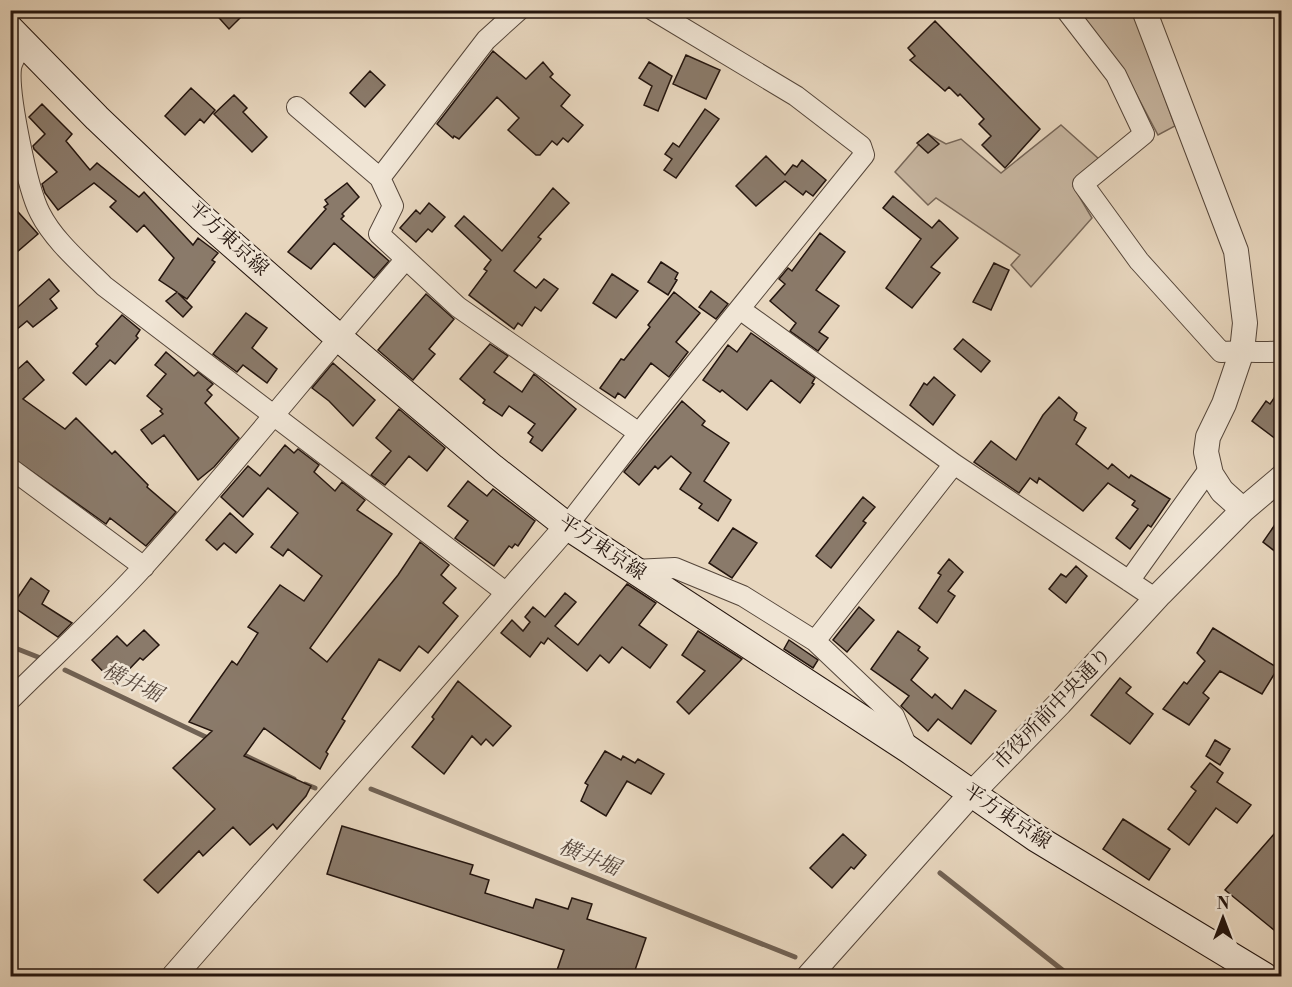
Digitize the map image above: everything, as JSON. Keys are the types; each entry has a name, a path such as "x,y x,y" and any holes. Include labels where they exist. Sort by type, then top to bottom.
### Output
{"main road":[{"name":"平方東京線","path":"17,36 97,118 184,200 338,337 493,468 567,526 908,748 1036,838 1264,976"}],"street":[{"path":"380,178 486,40 519,10"},
{"path":"174,976 567,526 639,433 741,310 864,155 861,146 796,96 653,10"},
{"path":"1065,10 1116,75 1144,134 1083,184 1139,261 1221,352 1242,351 1258,354 1281,351"},
{"path":"1144,10 1236,251 1245,323 1242,351 1224,404 1208,437 1206,452 1210,468 1222,491 1243,510"},
{"path":"17,36 11,66 12,87 27,181 40,213 54,235 104,286 274,418 508,594"},
{"path":"297,107 380,178 393,206 379,234 458,308 639,433"},
{"path":"10,700 144,567 274,418 338,337 406,259"},
{"path":"741,310 954,464 1156,599"},
{"path":"816,640 954,464"},
{"path":"10,468 144,567"},
{"path":"1129,581 1210,468"},
{"name":"市役所前中央通り","path":"809,976 971,794 1243,510 1281,477"},
{"path":"634,570 675,568 743,596 816,640 894,716 908,748"}],"shaded area":[{"path":"1078,11 1133,11 1175,126 1158,135 1125,73"},
{"path":"1061,125 1099,159 1073,186 1092,218 1031,287 1011,265 1020,255 936,198 928,205 895,172 928,134 946,144 961,139 1001,173"}],"building":[{"path":"212,10 248,10 229,29"},
{"path":"935,21 1040,129 1005,168 982,145 991,136 979,124 984,119 960,94 958,96 949,87 945,91 910,60 915,56 908,48"},
{"path":"493,51 526,79 543,62 553,74 550,77 570,95 561,106 583,125 568,142 563,138 557,145 552,141 540,155 536,155 508,130 519,118 497,97 459,139 454,136 453,138 437,124"},
{"path":"686,55 720,70 706,99 673,84"},
{"path":"649,62 672,76 658,111 644,105 652,86 639,78"},
{"path":"370,71 385,85 365,107 350,93"},
{"path":"191,88 215,110 204,123 200,119 185,135 165,116"},
{"path":"234,95 247,108 243,112 267,137 252,152 214,114"},
{"path":"42,104 72,134 66,141 90,170 97,163 139,197 144,192 193,245 198,238 218,253 212,260 215,262 187,299 178,293 192,307 183,317 166,301 177,292 159,280 174,258 144,225 137,232 110,207 116,201 94,183 58,210 45,193 42,184 57,172 34,149 33,146 45,134 29,117"},
{"path":"705,109 719,119 676,178 664,170 672,159 665,154 673,143 679,147"},
{"path":"928,134 939,144 928,153 917,143"},
{"path":"766,156 785,175 793,165 797,167 802,160 826,180 813,196 806,191 803,195 785,181 756,206 736,186"},
{"path":"347,183 359,197 342,214 344,216 341,219 389,261 374,278 334,243 311,269 288,252 326,209 324,207 328,204 325,200"},
{"path":"553,188 569,203 538,237 541,239 514,271 536,288 544,279 558,289 541,311 535,307 522,326 518,323 514,329 469,295 487,271 484,269 491,260 455,226 464,216 502,251"},
{"path":"893,196 932,228 939,220 958,238 931,267 940,273 912,308 886,288 921,239 883,208"},
{"path":"10,203 38,234 10,258"},
{"path":"429,203 445,217 432,232 428,229 416,242 400,228 416,210 420,214"},
{"path":"820,233 845,252 816,290 839,306 819,332 828,338 818,351 790,331 796,323 770,301 785,284 779,279 788,268 792,271"},
{"path":"661,262 678,273 675,279 677,280 668,295 648,282"},
{"path":"994,263 1009,270 991,310 973,302"},
{"path":"612,274 638,291 616,318 593,303"},
{"path":"49,279 59,291 50,299 57,308 33,327 27,321 10,335 10,314"},
{"path":"711,291 728,304 716,319 699,307"},
{"path":"674,292 700,313 676,342 688,352 669,377 651,363 625,398 618,393 615,398 600,388 621,359 624,360 650,327 648,325"},
{"path":"426,294 454,319 429,349 435,354 413,380 378,350"},
{"path":"246,313 267,328 252,348 277,369 267,383 243,365 237,372 213,354"},
{"path":"122,315 140,330 136,336 138,338 115,364 110,360 86,385 73,373"},
{"path":"751,333 815,378 812,383 814,384 800,403 771,380 747,410 722,390 720,392 703,380 728,345 737,352"},
{"path":"963,339 990,361 981,372 954,349"},
{"path":"490,344 508,356 494,372 522,392 534,374 576,409 542,451 530,442 533,437 528,433 535,424 509,406 502,416 483,403 485,400 460,379"},
{"path":"166,352 194,376 198,372 213,384 207,390 212,395 205,403 239,438 214,467 198,480 164,435 152,444 141,430 163,414 160,411 162,409 147,396 166,374 155,365"},
{"path":"27,361 44,380 23,399 65,429 76,418 112,454 115,451 148,485 147,487 176,512 146,546 110,518 106,524 10,456 10,376"},
{"path":"333,363 375,400 353,426 329,401 312,388"},
{"path":"934,377 955,395 933,425 910,405 924,383 927,385"},
{"path":"1281,388 1281,443 1252,421 1266,401 1270,404"},
{"path":"1059,397 1077,413 1074,420 1086,428 1076,444 1108,469 1112,464 1129,478 1131,475 1170,499 1151,527 1148,525 1130,549 1116,538 1138,509 1132,505 1135,501 1108,483 1083,511 1039,478 1037,483 1030,478 1019,493 974,462 991,441 1016,460 1043,415"},
{"path":"682,401 705,421 702,425 729,443 704,481 731,500 718,521 699,508 702,504 680,489 691,473 671,456 658,469 655,466 639,485 624,472"},
{"path":"399,409 445,448 427,471 409,456 385,485 371,475 391,451 376,438"},
{"path":"285,445 294,453 298,449 319,465 314,472 335,491 342,482 365,500 357,510 392,534 310,648 327,662 398,575 420,542 449,565 441,575 456,588 443,603 458,616 428,653 419,646 400,671 379,659 342,719 345,721 326,752 328,754 320,769 264,728 244,756 311,786 306,796 277,829 273,824 250,845 233,827 203,856 199,851 158,893 144,880 215,809 173,768 212,731 189,722 232,661 237,665 258,633 248,627 280,585 304,601 322,576 288,549 283,556 271,547 298,513 268,488 243,517 221,497 248,466 260,476"},
{"path":"468,481 487,496 493,489 535,521 518,546 515,544 512,548 509,546 494,566 455,538 468,521 448,506"},
{"path":"863,497 875,507 863,521 866,523 831,568 816,556"},
{"path":"230,513 253,534 236,553 224,543 217,550 206,540"},
{"path":"1281,516 1281,556 1263,542"},
{"path":"733,528 757,543 732,578 709,563"},
{"path":"949,559 963,572 948,591 955,596 937,623 919,608 941,575 938,573"},
{"path":"1076,566 1087,576 1066,603 1049,589 1061,574 1066,577"},
{"path":"31,578 49,591 42,604 72,623 58,637 12,606"},
{"path":"627,584 656,603 639,625 667,645 650,668 622,647 609,663 600,655 587,671 548,638 544,644 541,642 530,657 501,633 512,620 523,631 530,622 525,617 533,607 545,617 565,593 576,602 555,626 578,645"},
{"path":"859,607 874,620 847,652 833,640"},
{"path":"1213,628 1278,668 1262,694 1220,671 1203,693 1209,698 1189,725 1163,709 1184,682 1187,684 1205,661 1197,653"},
{"path":"144,630 159,645 143,660 140,658 115,684 92,660 117,636 127,646"},
{"path":"698,631 742,659 689,714 677,702 705,671 682,655"},
{"path":"898,631 920,647 918,650 928,658 911,680 932,698 935,694 952,709 965,690 996,711 971,744 938,719 928,731 901,706 909,696 871,669"},
{"path":"789,640 818,660 813,668 784,649"},
{"path":"1120,678 1131,687 1126,693 1153,714 1130,744 1091,715"},
{"path":"458,681 511,726 493,746 486,739 481,745 472,736 444,774 412,747 434,719 432,717"},
{"path":"1215,740 1230,749 1220,765 1206,756"},
{"path":"605,751 621,760 623,756 635,763 638,759 664,774 651,794 627,781 606,816 581,801 588,785 585,783"},
{"path":"1210,763 1223,773 1217,782 1251,805 1237,823 1216,808 1189,845 1168,829 1196,791 1191,787"},
{"path":"1123,819 1170,849 1149,880 1103,849"},
{"path":"342,826 473,865 470,874 489,880 485,893 533,908 536,899 568,909 572,898 592,904 587,919 646,938 633,976 555,976 564,950 327,874"},
{"path":"1281,826 1281,921 1274,930 1225,890"},
{"path":"843,834 866,855 854,869 851,867 832,888 810,868"}],"waterway":[{"name":"横井堀","path":"10,646 43,659"},
{"name":"横井堀","path":"65,670 210,739"},
{"name":"横井堀","path":"240,753 294,779"},
{"name":"横井堀","path":"305,784 315,788"},
{"name":"横井堀","path":"371,789 795,957"},
{"path":"940,873 1070,976"}]}
